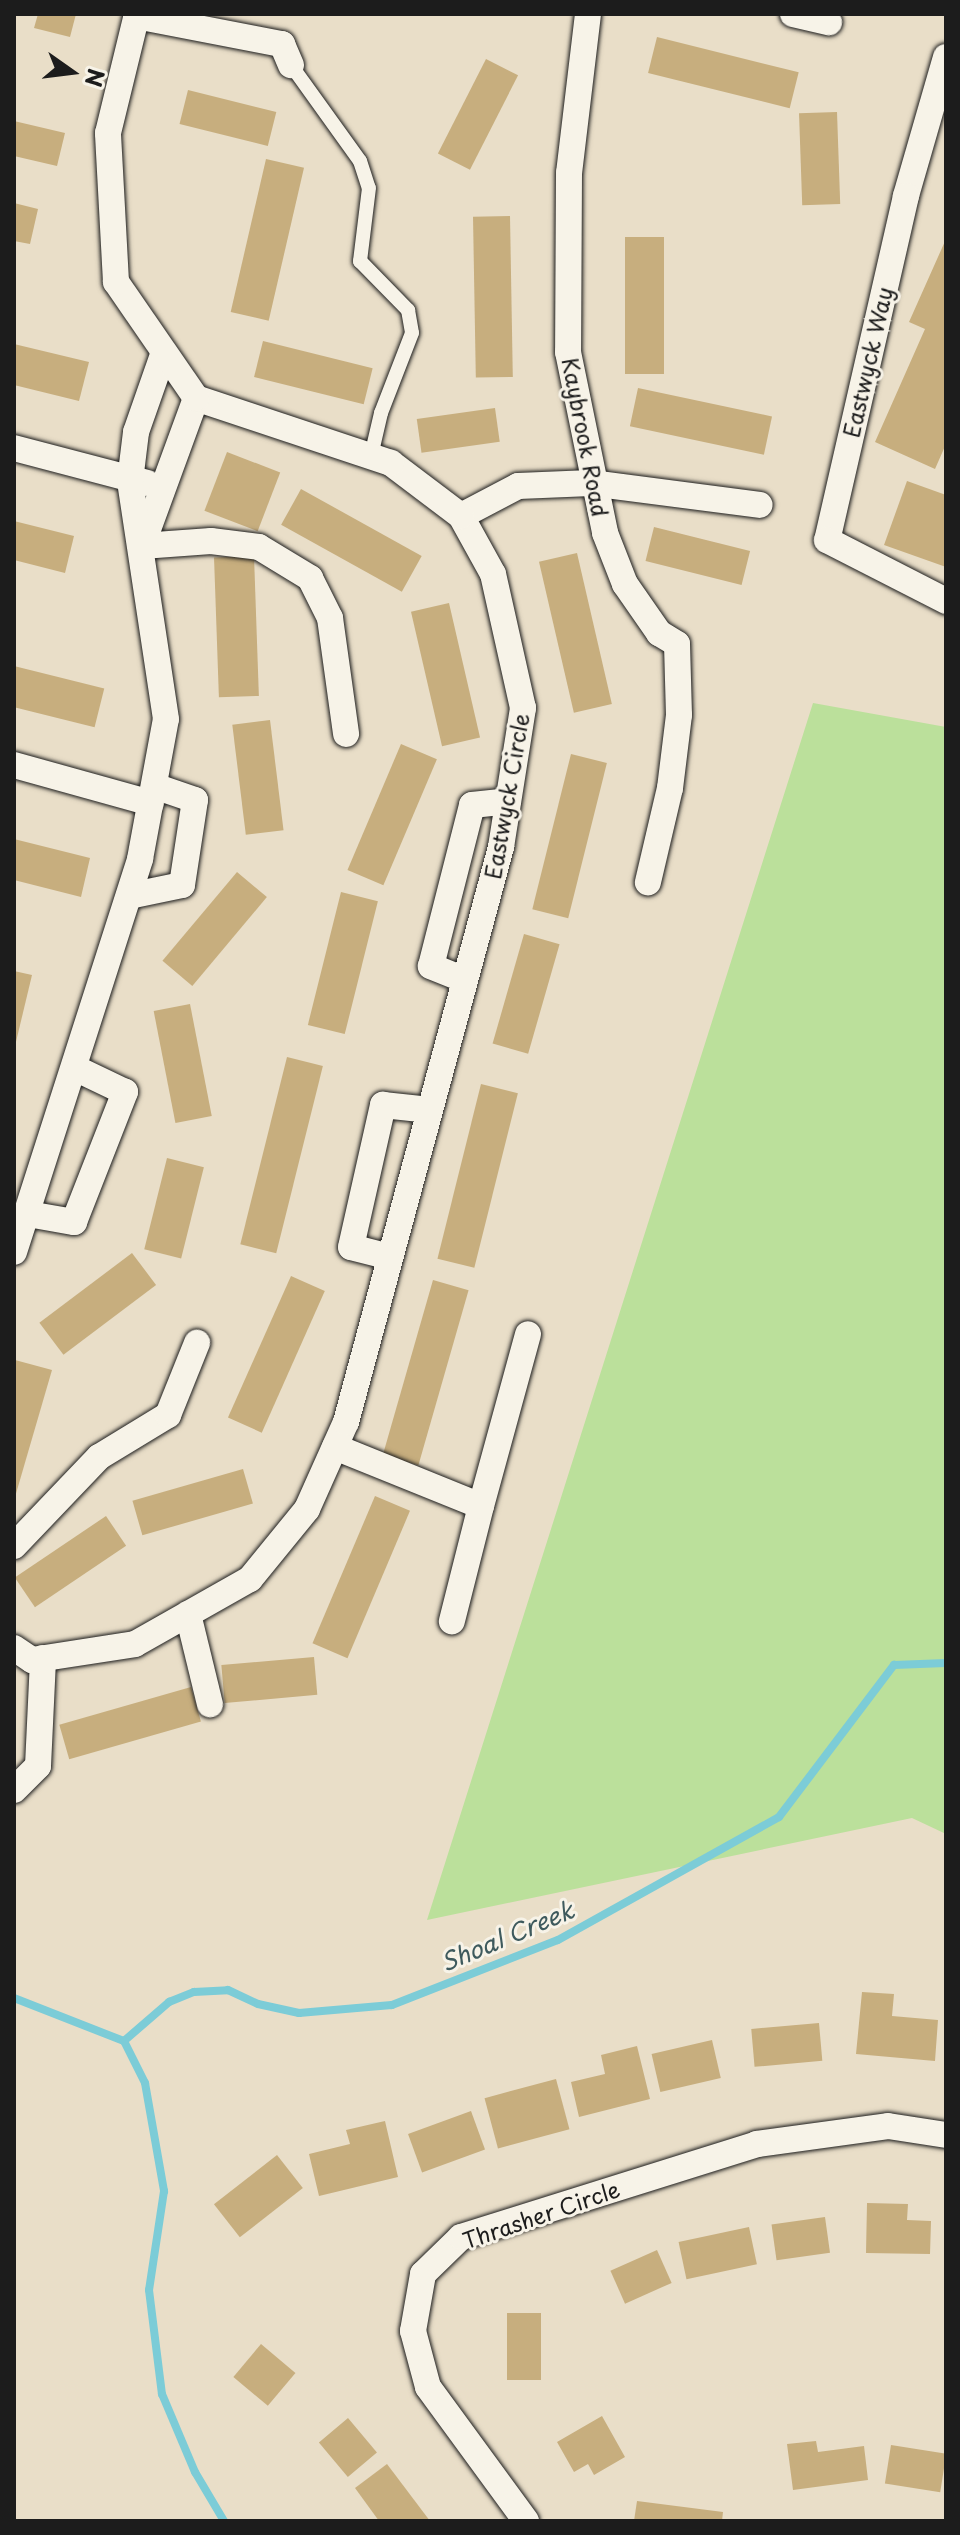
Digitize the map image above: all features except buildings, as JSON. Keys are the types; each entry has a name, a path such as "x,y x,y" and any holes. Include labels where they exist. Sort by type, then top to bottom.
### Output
{"street":[{"name":"Kaybrook Road","path":"588,14 569,173 568,352 591,483 625,584 659,633 677,644 678,730 648,882"},
{"path":"793,14 829,22"},
{"path":"142,546 196,398 163,355 116,282 108,133 136,15 282,44 291,65"},
{"name":"Eastwyck Way","path":"946,57 906,196 827,540 946,601"},
{"path":"14,1252 25,1204 75,1068 129,896 166,719 130,481 136,432 163,355"},
{"name":"Eastwyck Circle","path":"14,1648 32,1660 135,1644 250,1579 307,1509 335,1447 430,1110 508,801 523,708 493,574 461,516 391,463 196,398"},
{"path":"14,448 130,481 163,486"},
{"path":"461,516 518,486 591,483 760,505"},
{"path":"142,546 211,541 259,547 310,578 330,618 346,734"},
{"path":"14,765 152,795 195,800 182,885 129,896"},
{"path":"465,980 431,966 472,805 508,801"},
{"path":"25,1204 74,1222 125,1092 75,1068"},
{"path":"390,1257 351,1247 383,1105 430,1110"},
{"path":"452,1621 528,1334"},
{"path":"14,1546 99,1457 168,1415 197,1343"},
{"path":"335,1447 481,1506"},
{"path":"188,1614 210,1704"},
{"path":"14,1790 38,1766 43,1658"},
{"name":"Thrasher Circle","path":"526,2521 428,2387 413,2331 423,2274 461,2237 757,2144 888,2126 946,2135"}],"lane":[{"path":"291,65 360,161 369,188 360,261 408,310 412,333 381,413 371,456"}],"green space":[{"path":"813,703 946,727 946,1834 912,1818 427,1920"}],"waterway":[{"name":"Shoal Creek","path":"124,2041 169,2002 194,1992 228,1990 258,2004 299,2013 392,2005 558,1940 779,1817 894,1665 946,1663"},
{"name":"Shoal Creek","path":"14,1998 124,2041"},
{"path":"124,2041 145,2083 164,2191 149,2290 162,2394 195,2472 224,2521"}]}
